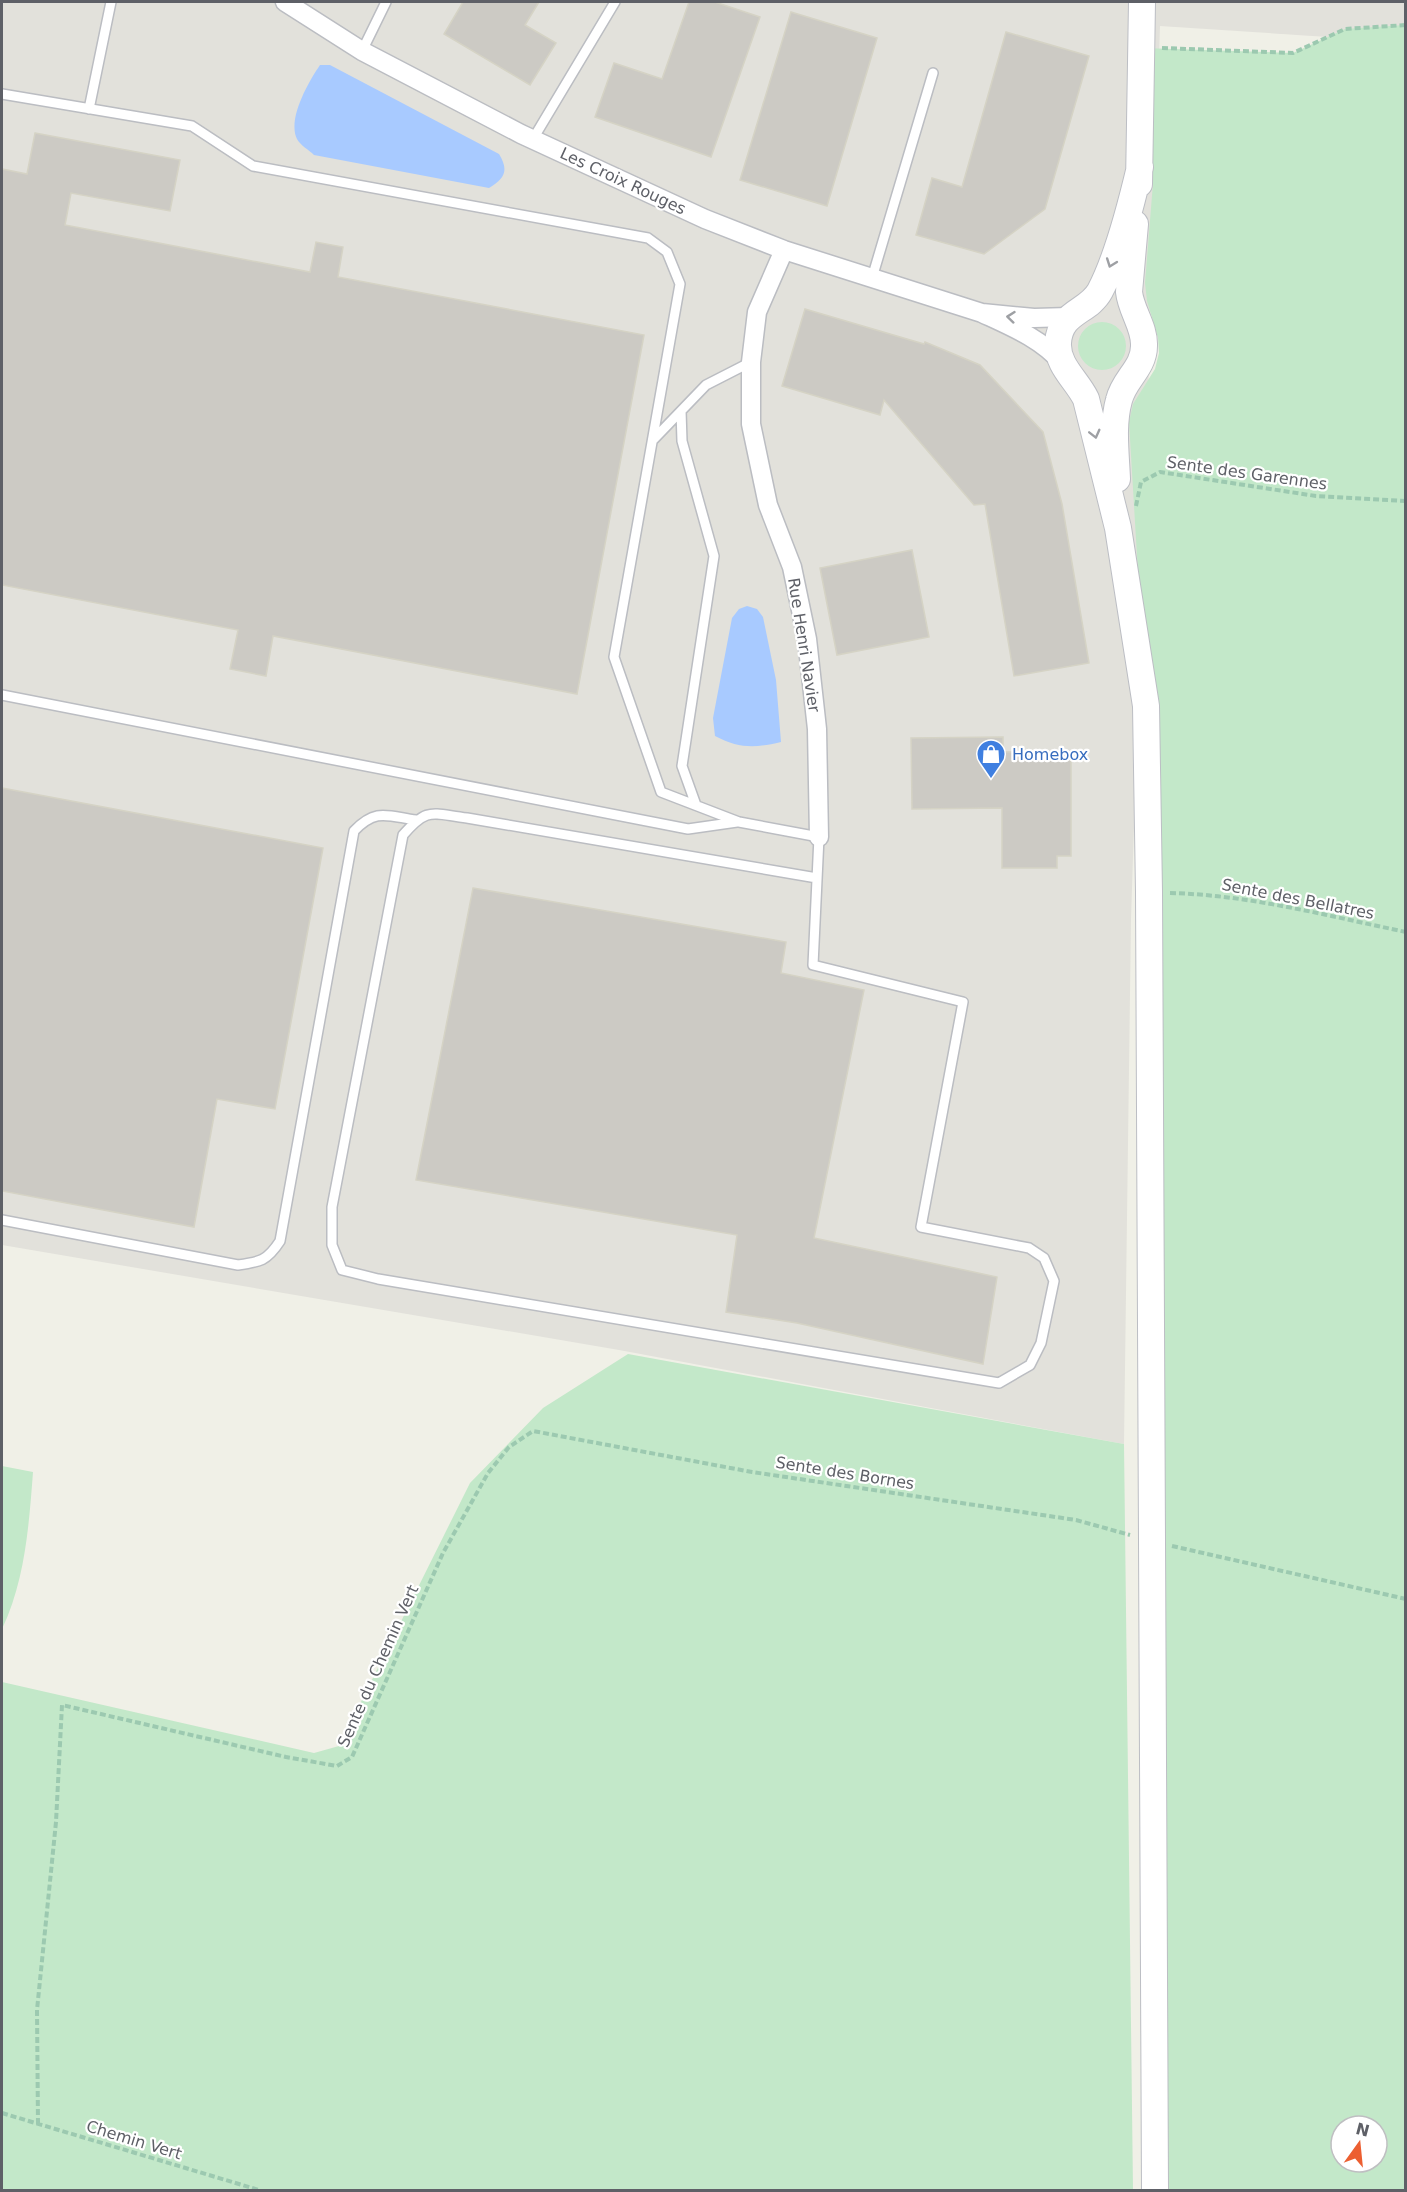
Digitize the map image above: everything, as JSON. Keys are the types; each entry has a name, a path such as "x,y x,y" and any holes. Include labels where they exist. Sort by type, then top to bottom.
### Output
{"street":[{"name":"Les Croix Rouges","path":"285,2 362,51 533,139 705,219 784,250 982,313 1007,324 1049,350 1069,372"},
{"path":"1069,372 1088,386 1102,388 1116,386 1138,369 1143,355 1144,342 1130,302 1129,292 1140,167 1142,2"},
{"path":"1140,167 1126,219 1105,280 1095,298 1078,311 1059,336 1058,350 1089,407 1118,528 1146,706 1149,892 1155,2190"},
{"name":"Rue Henri Navier","path":"784,250 757,312 751,362 751,424 768,505 792,567 807,639 817,729 819,837"},
{"path":"1078,311 1101,303 1115,304 1137,321"},
{"name":"Les Croix Rouges","path":"982,313 1034,318 1078,311"},
{"path":"1118,528 1116,416 1119,399 1128,379"}],"lane":[{"path":"89,109 111,2"},
{"path":"362,51 386,2"},
{"path":"533,139 615,2"},
{"path":"872,278 933,73"},
{"path":"2,94 192,126 252,166 648,238 667,252 680,284 614,657 661,792 739,822 819,837 813,965 963,1002 921,1227 1029,1248 1044,1258 1054,1281 1041,1343 1030,1365 999,1383 378,1279 342,1270 332,1245 332,1207 404,835 416,820 429,813 467,818 817,878"},
{"path":"652,441 706,385 751,362"},
{"path":"681,411 682,441 714,556 682,766 696,805"},
{"path":"2,695 688,829 739,822"},
{"path":"2,1220 238,1265 256,1262 272,1254 280,1241 354,831 363,821 375,814 416,820"}],"path":[{"path":"1143,48 1293,53 1345,29 1406,25"},
{"name":"Sente des Garennes","path":"1118,528 1136,507 1141,482 1160,472 1316,496 1406,501"},
{"name":"Sente des Bellatres","path":"1149,892 1203,894 1268,903 1406,932"},
{"name":"Sente des Bornes","path":"533,1431 752,1472 1076,1520 1152,1541 1406,1599"},
{"name":"Sente du Chemin Vert","path":"38,2124 37,2010 56,1822 62,1705 286,1757 337,1766 352,1757 443,1553 488,1473 509,1447 533,1431"},
{"name":"Chemin Vert","path":"2,2114 259,2190"}],"shaded area":[{"path":"2,2 1405,2 1405,42 1160,26 1131,919 1124,1444 619,1350 2,1245"}],"green space":[{"path":"1405,25 1405,2190 1155,2190 1146,706 1129,422 1133,404 1155,369 1159,353 1158,338 1147,301 1145,283 1153,183 1143,48 1293,53 1345,29"},
{"path":"1097,322 1107,322 1119,329 1126,341 1126,351 1119,363 1107,370 1097,370 1082,359 1078,351 1078,341 1089,326"},
{"path":"628,1354 1124,1444 1133,2190 2,2190 2,1682 314,1753 339,1746 470,1483 543,1408"},
{"path":"2,1466 33,1472 25,1552 16,1592 2,1629"}],"water":[{"path":"320,65 330,65 499,154 504,165 502,178 489,188 314,155 297,139 295,121 301,100"},
{"path":"747,606 757,609 763,617 776,680 781,742 755,746 732,743 715,736 713,718 732,618 739,609"}],"building":[{"path":"463,2 539,2 525,25 556,43 530,85 444,34"},
{"path":"689,2 715,2 760,17 711,157 595,117 614,63 662,79"},
{"path":"791,12 877,38 827,206 740,180"},
{"path":"1006,32 1089,56 1045,209 984,254 916,235 932,178 962,187"},
{"path":"35,133 180,160 170,211 71,193 65,225 310,272 316,242 343,247 338,277 644,335 577,694 273,636 266,676 230,669 238,630 2,585 2,169 27,174"},
{"path":"805,309 924,344 925,342 980,365 1043,432 1062,504 1089,663 1014,676 985,504 974,505 884,400 880,415 782,386"},
{"path":"912,550 929,637 837,655 820,568"},
{"name":"Homebox","path":"1003,737 1003,752 1071,751 1071,856 1057,856 1057,868 1002,868 1002,808 912,809 911,738"},
{"path":"2,788 323,848 275,1109 217,1099 194,1227 2,1191"},
{"path":"473,888 786,942 781,973 864,990 814,1238 997,1277 983,1364 797,1323 726,1312 737,1235 416,1180"}],"place":[{"name":"Homebox","path":"991,780"}]}
